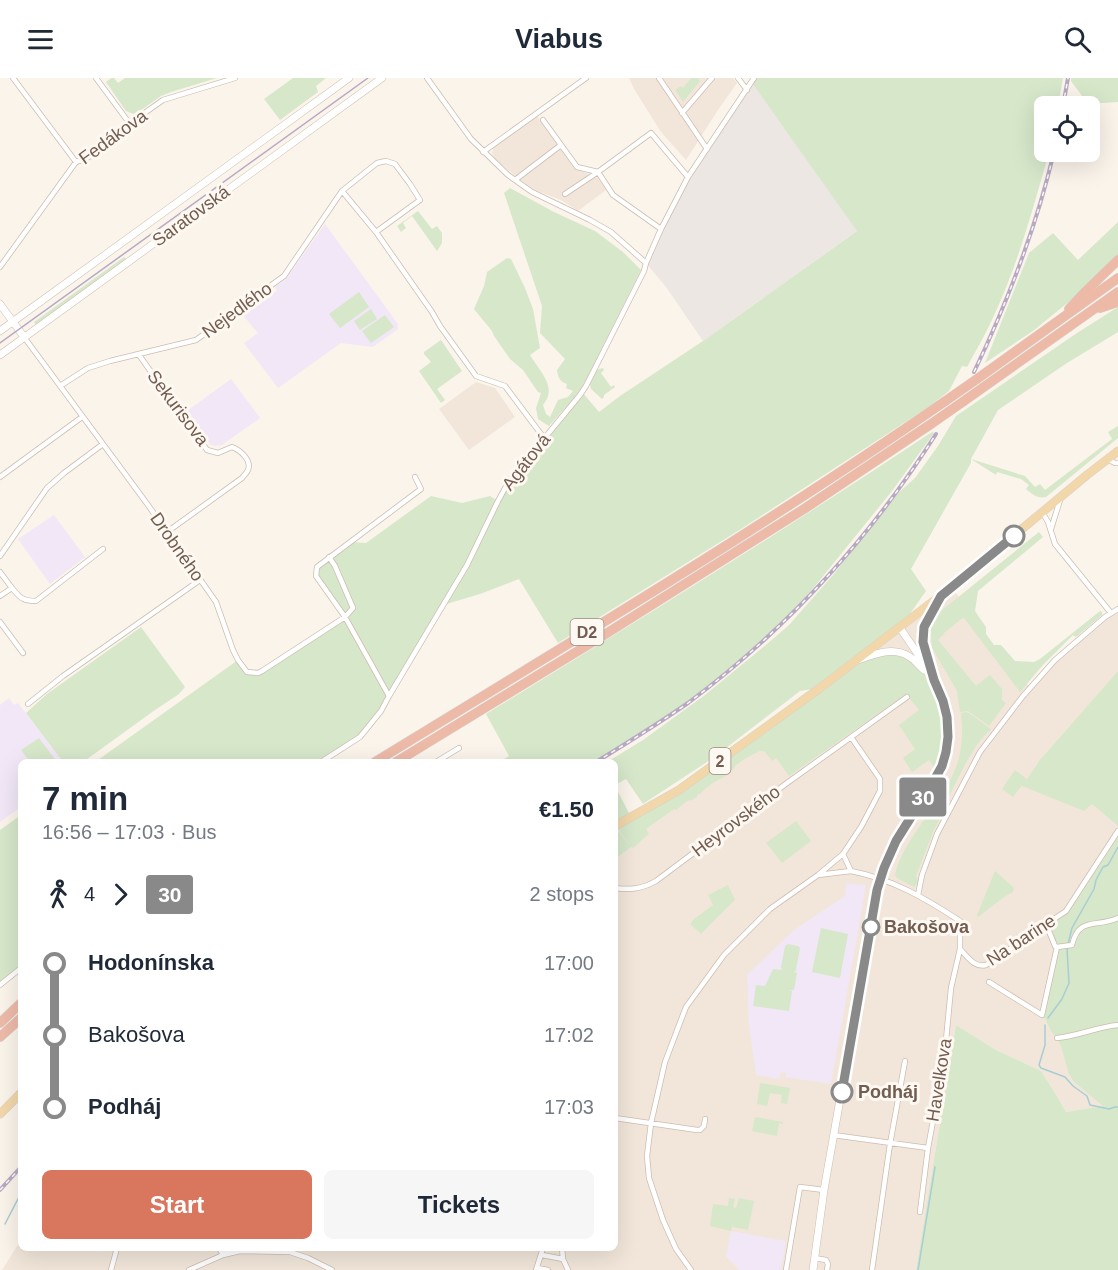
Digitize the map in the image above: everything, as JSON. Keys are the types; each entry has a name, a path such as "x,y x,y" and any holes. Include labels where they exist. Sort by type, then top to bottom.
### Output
{"highway":[{"path":"1056,324 1084,292 1118,260"},
{"name":"D2","path":"380,759 598,626 818,487 1056,324 1118,278"},
{"name":"D2","path":"401,759 604,635 824,496 964,402 1118,292"},
{"path":"1092,310 1118,302"},
{"path":"0,1023 18,1006"},
{"path":"0,1037 18,1021"}],"main road":[{"name":"Saratovská","path":"0,331 349,78"},
{"name":"Saratovská","path":"0,355 382,78"},
{"path":"0,304 24,337"},
{"name":"2","path":"618,824 679,790 856,661 941,596 1061,495 1118,451"},
{"path":"813,1270 833,1135 880,878 896,841 942,766 946,752 947,717 934,680 923,636 925,624 941,596"},
{"path":"900,628 934,680"},
{"path":"856,661 882,652 900,652 910,657 934,680"},
{"path":"0,1114 18,1096"}],"street":[{"path":"12,78 76,162"},
{"path":"97,78 130,124"},
{"name":"Fedákova","path":"0,267 76,162 89,158 114,139 116,133 164,100 236,78"},
{"path":"427,78 471,139 514,180 532,192 611,232 646,263"},
{"path":"483,152 586,78"},
{"path":"659,78 707,149"},
{"path":"682,113 712,78"},
{"path":"738,78 747,90"},
{"name":"Agátová","path":"326,759 360,737 381,711 467,565 509,481 586,386 688,177 754,78"},
{"path":"543,120 577,167 598,172 613,195 662,229"},
{"path":"565,194 651,133 688,177"},
{"path":"514,180 561,145"},
{"name":"Nejedlého","path":"60,386 88,368 196,340 284,276 342,191 377,164 386,161 395,164 420,200 376,232"},
{"path":"342,191 376,232 476,376 505,386 544,438"},
{"name":"Drobného","path":"24,337 216,602 233,650 247,672 258,673 345,617"},
{"name":"Sekurisova","path":"139,355 207,450 218,453 232,447 238,450 248,462 249,469 242,478 167,532"},
{"path":"0,477 82,417"},
{"path":"0,556 47,488 103,444"},
{"path":"1107,459 1118,463"},
{"path":"389,696 345,617 316,576 317,567 422,489 415,477"},
{"path":"1051,532 1061,495"},
{"path":"1042,512 1055,544 1111,613"},
{"path":"0,572 19,597 27,601 36,601 103,549"},
{"path":"329,557 353,608 345,617"},
{"path":"28,704 63,676 200,580"},
{"path":"0,596 12,588"},
{"path":"818,875 851,871 880,878 918,895 922,875 937,834 980,752 1023,696 1055,660 1118,609"},
{"path":"0,622 23,653"},
{"name":"Heyrovského","path":"618,888 630,890 656,881 907,697"},
{"path":"692,1270 676,1249 663,1220 649,1178 647,1156 651,1123 665,1062 686,1007 724,954 770,909 843,854 861,827 880,791 880,779 851,737"},
{"path":"441,759 459,748"},
{"name":"Na barine","path":"960,949 974,963 982,966 1066,911 1118,831"},
{"path":"843,854 851,871"},
{"name":"Havelkova","path":"918,895 960,921 960,949 951,988 944,1061 928,1148 920,1212"},
{"path":"1057,947 1071,945 1075,933 1082,926 1118,918"},
{"path":"989,981 1042,1015 1057,947 1046,924"},
{"path":"0,985 18,970"},
{"path":"1057,1038 1072,1037 1106,1026 1118,1025"},
{"path":"872,1270 890,1144 905,1061"},
{"path":"618,1118 697,1130 704,1126 705,1119"},
{"path":"833,1135 928,1148"},
{"path":"786,1270 800,1187 824,1190"},
{"path":"111,1270 116,1251"},
{"path":"221,1251 223,1255"},
{"path":"223,1255 226,1251"},
{"path":"189,1270 223,1255 240,1251 260,1251 290,1252 332,1270"},
{"path":"543,1251 537,1269 548,1270"},
{"path":"562,1251 568,1270"},
{"path":"542,1255 563,1259"},
{"path":"814,1258 826,1260 827,1270"}],"shaded area":[{"path":"629,78 733,78 737,83 686,160 661,132"},
{"path":"752,83 858,230 703,341 666,287 646,263 688,177"},
{"path":"537,116 574,168 598,178 606,190 578,211 561,200 535,190 495,159 492,153 494,147"},
{"path":"325,224 398,324 398,329 373,347 341,343 278,388 244,343 258,333 242,314 277,291 275,287 286,279"},
{"path":"231,379 260,418 222,445 215,446 210,444 187,411"},
{"path":"476,382 495,388 515,417 469,450 439,409"},
{"path":"54,515 85,557 50,584 18,539"},
{"path":"952,587 998,653 1030,687 1055,660 1118,609 1118,671 1041,760 1118,826 1118,831 1057,947 1045,1019 1057,1038 1074,1082 1104,1106 1066,1112 1041,1071 996,1050 956,1025 916,1270 2,1270 18,1245 18,1251 618,1251 618,824 668,797"},
{"path":"9,698 14,705 18,703 61,759 18,759 18,809 0,822 0,705"},
{"path":"846,883 866,885 831,1084 785,1077 786,1073 781,1072 779,1079 756,1075 749,1025 747,975 794,930 845,896"},
{"path":"731,1231 786,1241 781,1270 740,1270 726,1257"}],"green space":[{"path":"111,78 118,83 125,78 217,78 161,96 133,114 126,111 106,82"},
{"path":"293,78 326,78 316,86 318,92 280,120 264,99"},
{"path":"691,78 698,78 700,81 683,102 675,90 681,86 683,88"},
{"path":"755,78 1063,78 1060,96 1034,96 1034,162 1046,162 1017,260 1000,302 967,367 962,366 949,391 930,406 741,529 558,643 519,579 443,605 389,696 360,737 326,759 99,759 238,660 247,672 258,673 344,617 316,576 317,567 350,542 366,543 431,496 462,503 490,496 498,501 509,481 582,392 599,412 857,231 752,83"},
{"path":"1071,78 1118,78 1118,102 1100,103 1100,96 1082,96"},
{"path":"510,188 595,231 623,252 641,270 585,382 549,426 538,419 536,408 541,393 523,370 510,359 474,309 484,286 487,272 507,258 511,259 533,309 540,348 530,355 548,386 549,392 543,405 546,414 550,417 558,400 568,397 573,391 566,388 567,384 561,381 558,375 557,370 565,359 540,333 542,306 504,193"},
{"path":"418,211 432,229 437,226 442,233 442,243 437,251 412,216 403,223 406,228 401,232 397,226"},
{"path":"1118,222 1118,256 1071,300 1033,331 985,363 1029,253 1053,233 1078,260"},
{"path":"124,257 126,259 36,325 34,322"},
{"path":"359,292 369,307 340,328 329,314"},
{"path":"1118,307 1118,332 1067,363 998,410 911,569 926,591 900,628 858,659 877,653 903,654 934,680 948,726 938,773 929,760 912,772 903,758 915,749 899,725 919,710 906,694 789,776 776,758 772,761 762,751 751,755 729,773 727,771 726,776 697,794 697,797 687,801 676,810 674,809 646,829 649,834 633,848 619,830 618,792 631,817 656,804 818,688 800,691 713,758 643,804 626,779 618,783 618,759 612,759 643,740 705,695 789,625 833,575 897,494 915,478 956,416"},
{"path":"371,309 377,319 360,330 354,321"},
{"path":"385,315 394,327 371,343 362,331"},
{"path":"441,340 462,371 437,389 445,400 441,403 419,371 431,362 424,352"},
{"path":"603,368 601,373 611,387 614,385 615,387 602,399 591,389 590,384 597,370"},
{"path":"1118,426 1118,438 1046,497 1040,497 1026,489 1029,485 1021,479 997,472 996,475 971,459 1025,476 1035,487 1040,484 1045,490 1112,439 1108,432"},
{"path":"932,432 934,433 892,491 803,601 764,639 702,691 639,736 600,759 504,759 509,756 486,714 822,504"},
{"path":"1039,532 1043,537 978,591 975,611 994,645 1001,645 1015,661 1034,662 1100,611 1102,615 1076,637 1073,635 1020,692 964,618 944,633 938,640 976,686 990,675 1002,689 1002,700 1006,703 989,726 968,711 960,712 957,691 932,648 930,627 936,615"},
{"path":"141,627 185,687 179,694 87,759 61,759 26,713 47,694"},
{"path":"1118,671 1118,826 1092,804 1084,811 1022,785 1013,797 1002,789 1015,770 1027,779 1040,760"},
{"path":"966,712 991,729 972,753 947,800 916,876 919,882 914,887 897,878 896,869 909,843 944,792 955,770 962,742 961,713"},
{"path":"39,738 55,759 28,759 21,750"},
{"path":"18,817 18,970 0,985 0,830"},
{"path":"796,821 811,841 782,863 766,843"},
{"path":"1118,831 1118,1270 916,1270 956,1025 996,1050 1041,1071 1066,1112 1103,1106 1074,1082 1057,1038 1042,1015 1057,948 1046,924 1066,911"},
{"path":"618,832 631,847 618,857"},
{"path":"995,871 1014,888 1013,892 978,917 977,915"},
{"path":"728,885 735,900 701,934 690,924 713,905 708,895"},
{"path":"821,928 848,934 840,978 812,972"},
{"path":"788,944 800,948 794,972 797,973 794,990 788,990 792,991 789,1011 753,1006 756,985 765,986 773,969 782,970 785,946"},
{"path":"760,1083 790,1088 787,1104 781,1103 782,1095 770,1093 767,1106 757,1104"},
{"path":"755,1117 783,1122 783,1124 779,1123 777,1136 752,1131"},
{"path":"729,1198 735,1199 733,1207 736,1208 739,1198 754,1201 748,1230 733,1227 733,1224 731,1231 710,1226 713,1204 728,1206"}],"waterway":[{"path":"1048,1018 1062,999 1069,983 1067,948 1072,928 1094,889 1103,867 1108,865 1118,847"},
{"path":"1045,1025 1045,1045 1039,1065 1041,1068 1065,1077 1087,1096 1090,1105 1109,1109 1118,1107"},
{"path":"918,1270 935,1167"},
{"path":"5,1224 18,1199"}],"tram line":[{"path":"0,343 368,78"}],"railway":[{"path":"1065,96 1068,78"},
{"path":"974,372 1020,264 1052,162"},
{"path":"601,759 688,703 793,613 855,545 936,434"},
{"path":"0,1190 18,1170"}],"bus line":[{"name":"30","path":"842,1092 880,878 896,841 942,766 946,752 947,717 923,642 924,627 941,596 1014,536"}],"place":[{"name":"Bakošova","path":"871,927"},
{"name":"Podháj","path":"842,1092"}]}
